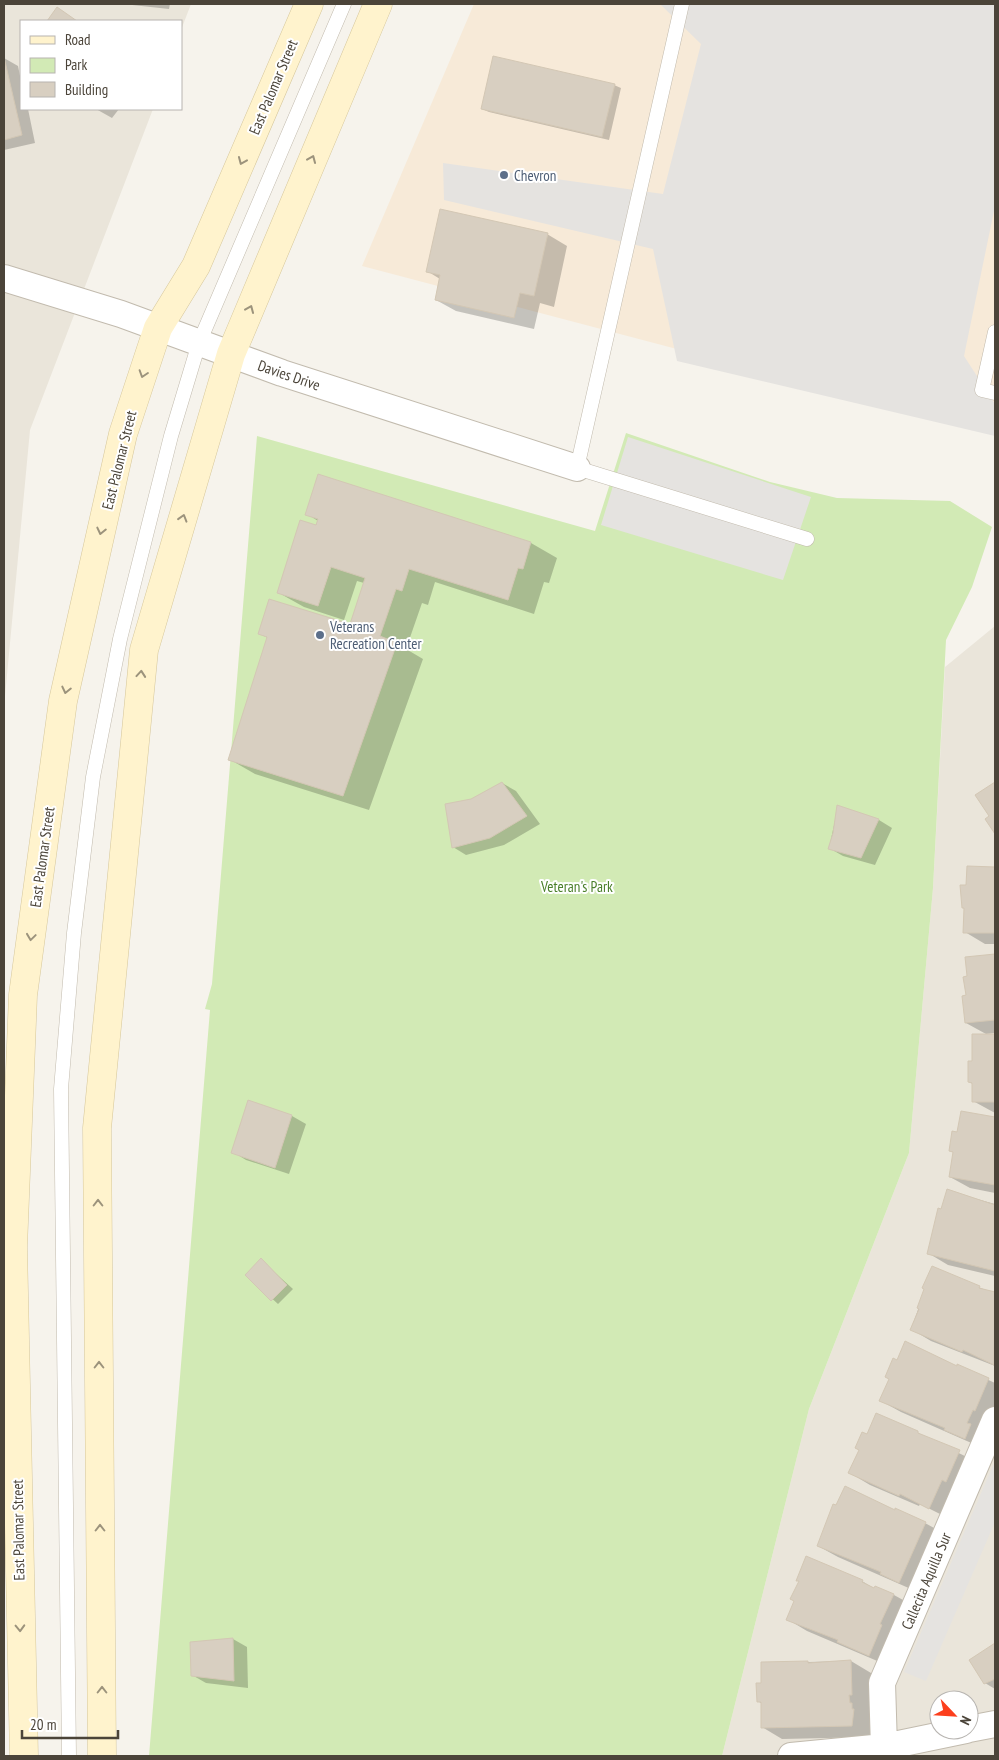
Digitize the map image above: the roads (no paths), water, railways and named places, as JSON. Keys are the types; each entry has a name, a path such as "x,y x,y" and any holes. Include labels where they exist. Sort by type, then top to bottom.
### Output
{"main road":[{"name":"East Palomar Street","path":"24,1756 13,1247 23,995 63,701 123,434 158,328 196,266 309,4"},
{"path":"102,1756 97,1128 144,650 231,354 378,4"}],"street":[{"name":"Davies Drive","path":"4,278 114,312 413,416 577,468"},
{"name":"Callecita Aquilla Sur","path":"884,1747 882,1683 995,1420"},
{"path":"979,1728 995,1725"},
{"path":"791,1756 884,1747 929,1738"}],"lane":[{"path":"69,1756 61,1089 74,933 92,778 120,639 171,436 200,342 344,4"},
{"path":"682,4 577,468 807,539"},
{"path":"995,332 982,390 995,393"}],"place":[{"name":"Chevron","path":"504,175"},
{"name":"Veterans Recreation Center","path":"320,635"}],"park label":[{"name":"Veteran's Park","path":"577,886"}]}
